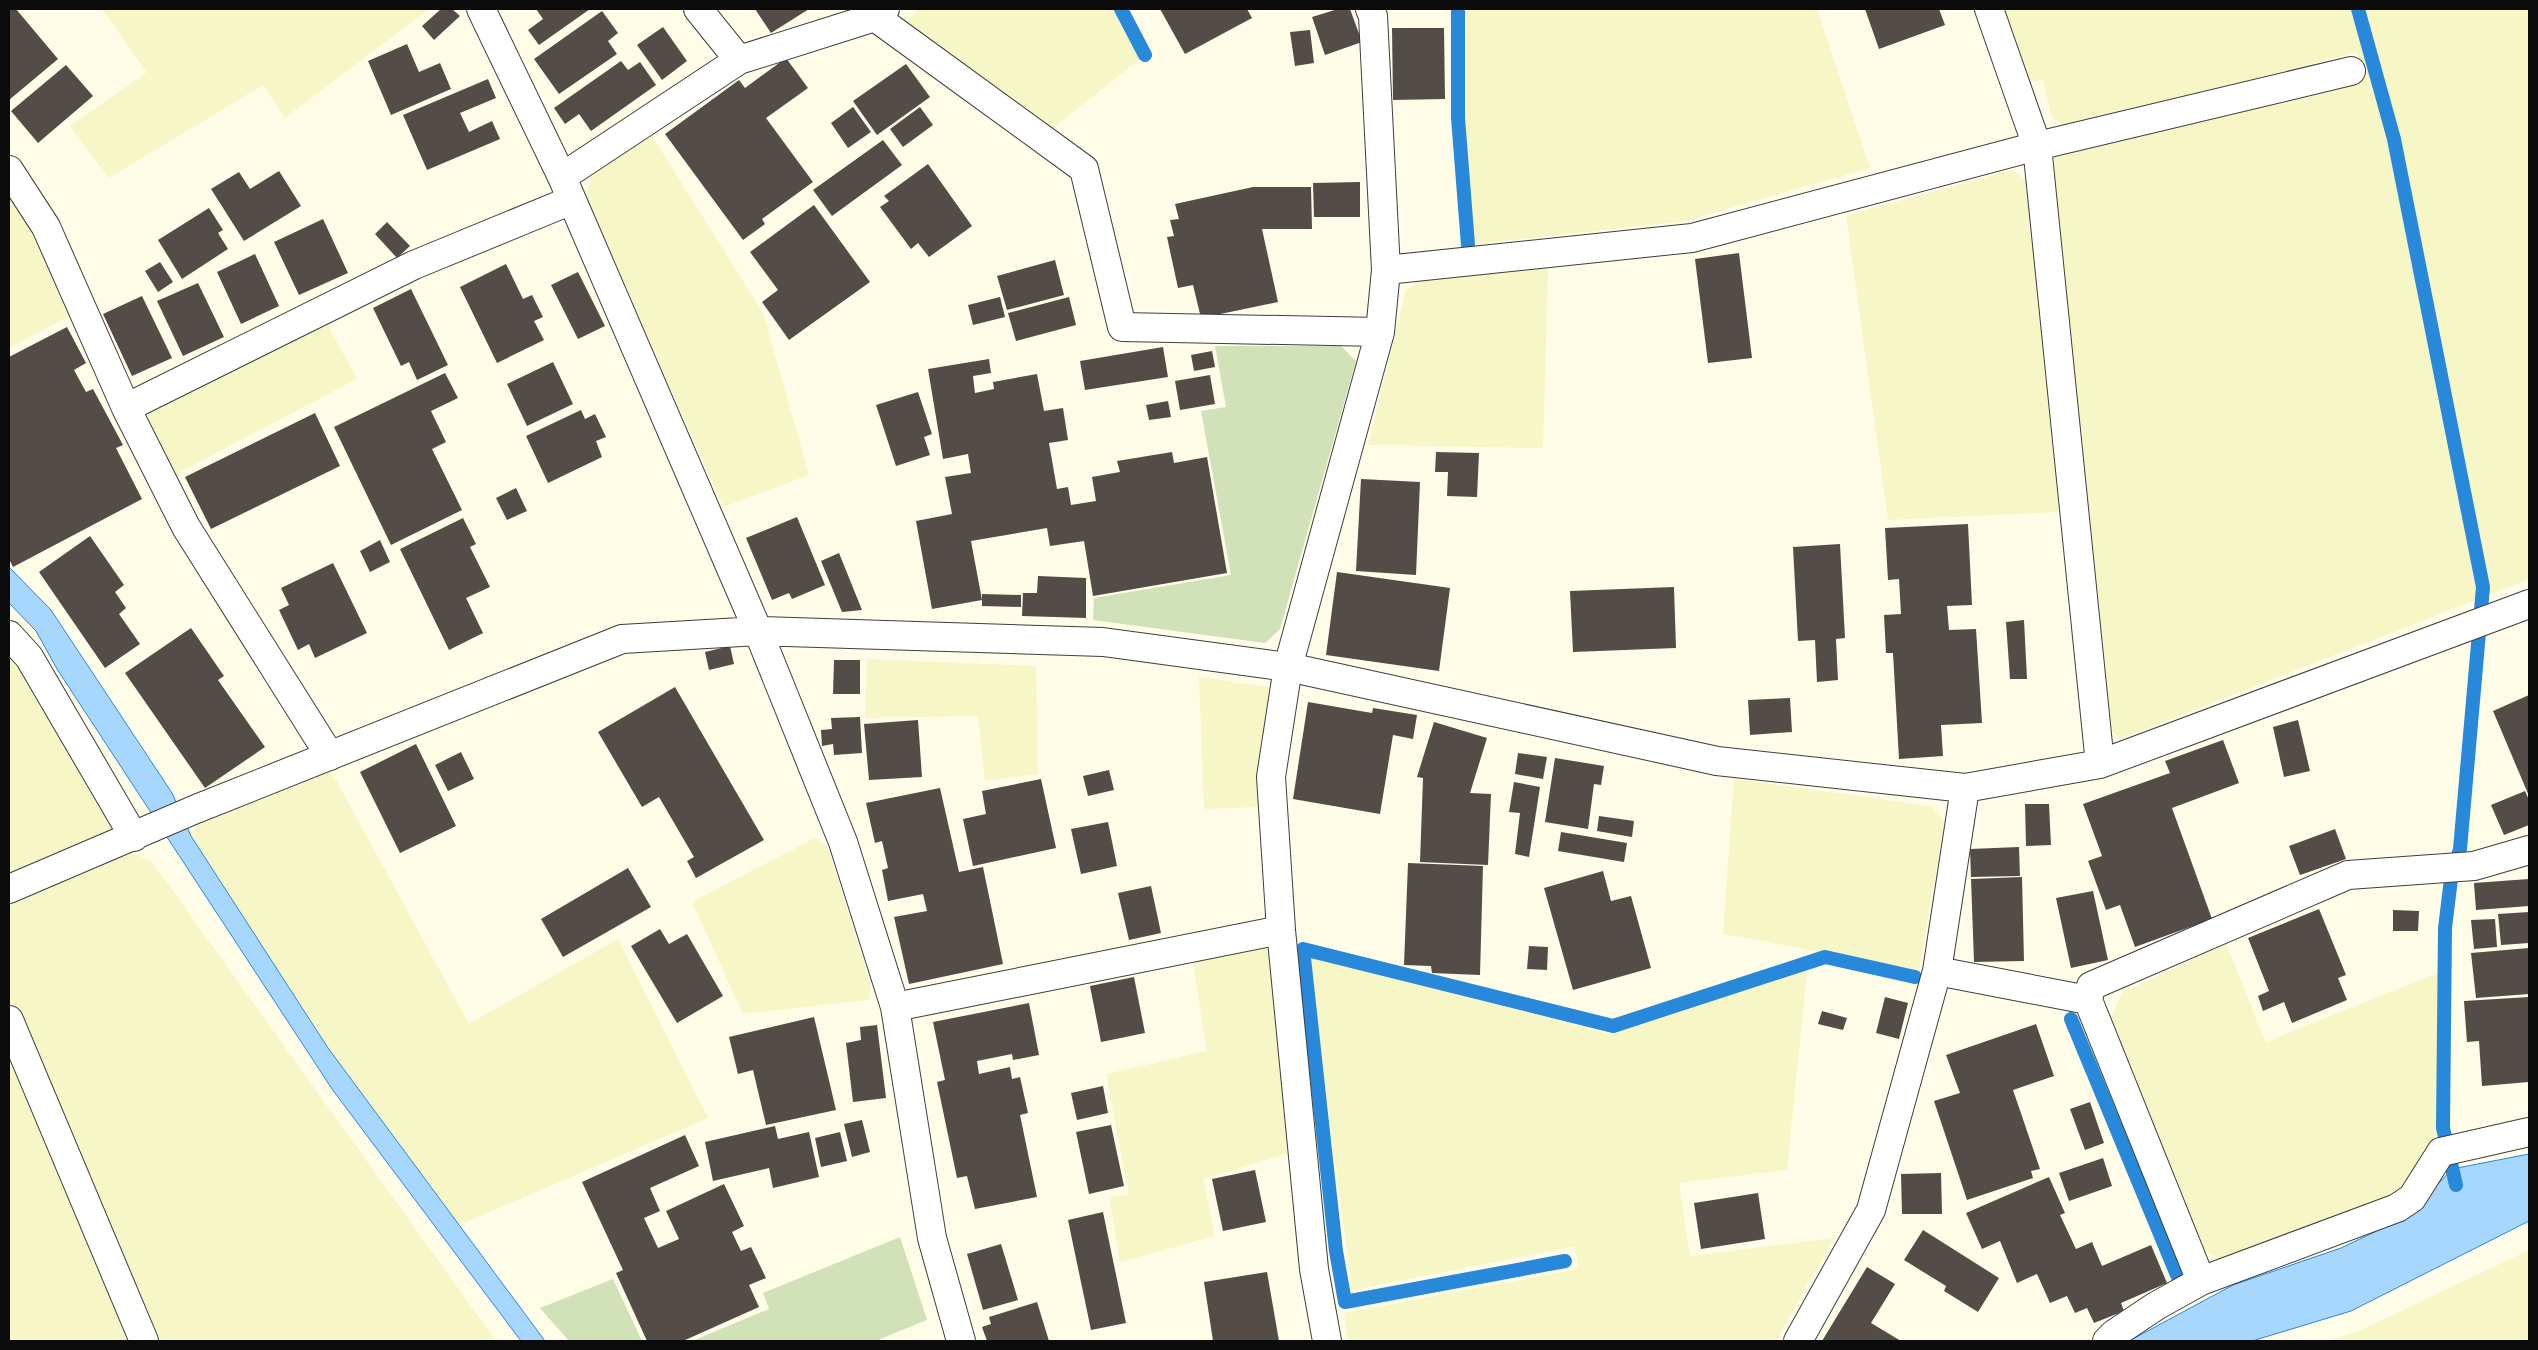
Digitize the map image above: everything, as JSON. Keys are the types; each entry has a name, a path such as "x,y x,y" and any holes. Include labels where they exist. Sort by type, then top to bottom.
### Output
{"street":[{"path":"481,9 567,188 758,630 843,842 895,1007 932,1238 961,1341"},
{"path":"698,9 739,60"},
{"path":"1328,1341 1314,1270 1281,930 1271,777 1288,667 1380,332 1386,270 1373,16 1370,9"},
{"path":"1989,9 2036,146 2100,764"},
{"path":"126,408 567,188 739,60 880,13 1084,168 1122,327 1380,332"},
{"path":"1386,270 1692,238 2036,146 2351,71"},
{"path":"9,170 46,227 126,408 186,527 330,756"},
{"path":"9,889 144,833 196,809 622,639 758,630 1103,642 1288,667 1717,761 1965,788 2100,764 2529,604"},
{"path":"9,635 29,657 144,833"},
{"path":"1798,1341 1871,1210 1937,971 1965,788"},
{"path":"2202,1281 2088,1000 2091,986 2348,874 2456,867 2529,850"},
{"path":"895,1007 1281,930"},
{"path":"1937,971 2088,1000"},
{"path":"9,1020 144,1341"},
{"path":"2107,1341 2114,1334 2156,1306 2202,1281 2397,1208 2412,1198 2448,1151 2529,1132"}],"green space":[{"path":"102,9 429,9 285,118 263,85 109,178 70,126 147,72"},
{"path":"919,9 1121,9 1145,55 1052,129 904,24"},
{"path":"1458,9 1817,9 1870,168 1685,221 1468,245 1458,118"},
{"path":"2002,9 2529,9 2529,579 2120,739 2107,725 2049,159 2364,80 2357,52 2070,128 2052,118 2043,80 2028,83"},
{"path":"652,136 763,313 809,475 723,507 586,196 594,174"},
{"path":"2012,170 2029,182 2059,512 1888,520 1846,215"},
{"path":"9,191 30,224 69,316 9,348"},
{"path":"1548,268 1543,448 1368,445 1406,290 1425,276"},
{"path":"327,324 357,379 172,476 145,422 151,410"},
{"path":"1215,346 1341,346 1356,361 1280,629 1265,643 1093,620 1094,598 1231,575 1201,411 1226,407"},
{"path":"9,653 24,669 113,825 108,834 9,875"},
{"path":"867,659 1036,666 1038,774 985,781 978,716 865,718"},
{"path":"1199,677 1275,688 1261,769 1259,807 1204,809"},
{"path":"330,769 469,1024 618,939 708,1118 459,1225 328,1048 191,836 197,826"},
{"path":"1734,779 1931,806 1945,820 1919,970 1723,934"},
{"path":"815,838 828,847 871,987 868,1000 743,1014 692,902"},
{"path":"128,850 152,862 496,1341 150,1341 9,1007 9,902"},
{"path":"1263,943 1276,949 1293,1152 1203,1179 1215,1236 1120,1262 1109,1197 1129,1194 1106,1074 1207,1051 1192,958"},
{"path":"2226,944 2266,1042 2438,973 2437,1134 2410,1180 2396,1191 2382,1199 2221,1261 2205,1250 2111,1017 2123,992"},
{"path":"1308,956 1609,1034 1807,971 1787,1170 1679,1183 1690,1256 1834,1238 1776,1341 1348,1341 1344,1313 1578,1269 1575,1246 1352,1290"},
{"path":"9,1045 132,1341 9,1341"},
{"path":"900,1237 927,1320 880,1339 880,1341 692,1341 769,1309 763,1293"},
{"path":"2529,1250 2529,1341 2326,1341 2357,1332"},
{"path":"613,1279 642,1341 569,1341 540,1308"}],"water":[{"path":"9,567 51,610 172,793 191,836 328,1048 545,1341 521,1341 332,1089 57,669 36,631 9,603"},
{"path":"2529,1154 2529,1221 2351,1311 2252,1341 2129,1341 2233,1285 2341,1248 2408,1216 2452,1169"}],"building":[{"path":"9,9 16,9 58,59 9,100"},
{"path":"441,9 452,9 460,16 434,40 422,26"},
{"path":"536,9 590,9 539,45 528,30 543,19"},
{"path":"755,9 809,9 771,33"},
{"path":"1160,9 1247,9 1252,18 1185,54"},
{"path":"1338,9 1350,9 1362,42 1325,55 1312,17"},
{"path":"1865,9 1939,9 1945,25 1879,49"},
{"path":"602,11 618,33 608,41 617,54 559,94 534,59"},
{"path":"663,27 687,61 662,80 637,45"},
{"path":"1392,28 1444,28 1445,99 1393,100"},
{"path":"1310,30 1314,63 1295,66 1290,32"},
{"path":"407,44 419,72 440,63 451,89 391,115 368,61"},
{"path":"786,58 808,88 766,118 813,182 762,219 765,224 743,240 665,134 739,80 745,88"},
{"path":"621,61 628,70 640,62 656,85 591,131 579,114 565,124 554,108"},
{"path":"906,64 930,97 877,135 853,101"},
{"path":"66,65 93,96 38,143 11,111"},
{"path":"488,79 496,98 460,113 469,132 492,121 500,139 427,170 403,115"},
{"path":"853,107 871,132 848,148 831,123"},
{"path":"920,107 933,125 903,147 890,129"},
{"path":"883,140 902,165 832,216 813,190"},
{"path":"928,164 972,226 929,257 918,243 911,249 880,207 889,201 884,196"},
{"path":"279,171 301,206 244,241 211,189 239,172 250,189"},
{"path":"1360,182 1360,217 1314,217 1313,183"},
{"path":"1253,187 1311,187 1312,229 1262,229 1278,302 1201,318 1193,285 1178,288 1167,237 1174,236 1170,220 1179,219 1175,204"},
{"path":"814,205 870,282 789,340 762,302 778,290 750,252"},
{"path":"209,208 223,230 218,233 228,249 182,279 158,240"},
{"path":"323,219 348,273 299,295 274,242"},
{"path":"387,222 410,246 397,258 375,234"},
{"path":"1739,253 1752,358 1708,363 1695,259"},
{"path":"255,254 279,306 241,324 217,272"},
{"path":"1055,260 1064,295 1007,310 997,276"},
{"path":"160,262 173,282 158,292 145,271"},
{"path":"506,264 523,299 532,295 543,317 534,321 544,340 497,363 460,287"},
{"path":"578,272 605,326 578,339 551,285"},
{"path":"198,283 224,337 183,356 157,301"},
{"path":"411,289 448,365 417,380 409,362 401,366 373,308"},
{"path":"142,296 172,358 132,376 103,314"},
{"path":"1000,297 1005,317 973,325 968,305"},
{"path":"1069,297 1076,325 1016,341 1008,313"},
{"path":"67,327 86,363 74,370 86,392 93,389 123,445 116,448 142,499 13,567 9,559 9,357"},
{"path":"1163,347 1168,377 1085,390 1080,361"},
{"path":"1212,351 1215,367 1194,371 1191,355"},
{"path":"989,359 991,373 973,376 975,393 994,389 993,382 1037,374 1044,411 1063,408 1068,440 1049,443 1057,489 1068,487 1071,505 1096,501 1092,477 1120,472 1117,461 1172,452 1174,463 1207,457 1227,573 1093,596 1084,541 1050,546 1047,528 971,541 982,600 932,609 916,521 952,514 945,477 971,473 968,454 943,459 928,369"},
{"path":"553,362 573,404 527,426 507,384"},
{"path":"445,373 458,398 431,411 446,442 432,449 462,510 391,545 334,427"},
{"path":"1210,375 1215,404 1180,410 1175,381"},
{"path":"918,392 932,434 924,437 930,455 896,466 876,405"},
{"path":"1168,401 1171,417 1149,420 1146,405"},
{"path":"581,410 585,419 595,414 606,437 596,441 602,457 548,483 526,436"},
{"path":"315,413 340,466 211,529 185,477"},
{"path":"1436,452 1479,453 1477,497 1447,496 1448,472 1435,472"},
{"path":"1361,479 1420,482 1416,575 1356,571"},
{"path":"516,488 527,511 507,520 496,498"},
{"path":"797,517 825,585 792,599 789,593 772,600 746,538"},
{"path":"463,518 476,544 470,547 490,587 466,598 483,633 449,650 400,549"},
{"path":"1968,524 1972,605 1947,606 1949,630 1976,629 1982,723 1941,725 1943,756 1899,759 1893,653 1886,653 1884,615 1901,614 1899,579 1888,580 1885,528"},
{"path":"90,536 124,585 115,592 126,608 119,614 140,644 105,668 39,572"},
{"path":"380,540 390,562 370,572 360,551"},
{"path":"1840,544 1845,638 1836,639 1838,680 1817,682 1815,640 1798,641 1793,547"},
{"path":"839,553 862,610 842,612 821,561"},
{"path":"333,563 367,633 315,658 309,644 298,650 279,610 289,605 281,588"},
{"path":"1337,572 1450,588 1439,671 1326,655"},
{"path":"1038,576 1086,578 1086,618 1022,616 1023,593 1037,593"},
{"path":"1674,587 1676,648 1573,652 1570,591"},
{"path":"982,594 1021,595 1021,607 982,606"},
{"path":"2024,620 2027,679 2010,679 2006,622"},
{"path":"191,628 224,676 218,680 265,747 205,788 125,673"},
{"path":"730,646 734,664 709,670 705,652"},
{"path":"834,660 860,660 860,694 833,694"},
{"path":"675,687 764,840 696,878 687,861 694,857 659,797 642,807 598,732"},
{"path":"2529,695 2529,796 2493,711"},
{"path":"1790,698 1792,732 1750,735 1748,700"},
{"path":"1308,702 1372,713 1373,708 1417,715 1413,739 1393,735 1380,814 1293,799"},
{"path":"860,717 862,753 834,755 833,744 822,746 821,730 832,729 831,718"},
{"path":"918,720 922,777 869,780 864,724"},
{"path":"2298,720 2310,771 2284,777 2273,727"},
{"path":"1434,722 1487,738 1470,793 1491,794 1488,865 1420,862 1423,778 1417,777"},
{"path":"2223,740 2239,783 2172,808 2212,919 2135,947 2120,905 2106,910 2088,861 2102,856 2083,804 2170,773 2165,761"},
{"path":"416,744 456,826 400,853 360,772"},
{"path":"461,752 474,779 448,791 435,765"},
{"path":"1518,753 1547,757 1543,779 1515,774"},
{"path":"1555,758 1604,766 1601,785 1594,784 1588,829 1545,822"},
{"path":"1109,770 1114,790 1088,796 1083,776"},
{"path":"1041,779 1056,848 973,866 963,819 986,814 982,791"},
{"path":"1514,782 1540,787 1529,857 1515,854 1520,813 1509,812"},
{"path":"940,788 959,872 983,867 1003,964 909,984 894,917 927,911 923,894 888,901 882,870 888,868 882,841 875,843 866,803"},
{"path":"2525,791 2529,800 2529,825 2504,835 2491,805"},
{"path":"2025,804 2049,804 2051,845 2026,846"},
{"path":"1599,816 1634,821 1632,837 1597,831"},
{"path":"1108,822 1117,866 1081,874 1071,829"},
{"path":"2335,829 2346,859 2300,875 2289,846"},
{"path":"1561,832 1627,843 1624,862 1558,851"},
{"path":"2019,847 2020,876 1971,877 1970,849"},
{"path":"1408,863 1483,866 1480,975 1432,973 1431,966 1404,965"},
{"path":"628,868 651,907 563,957 541,919"},
{"path":"1603,871 1611,901 1631,896 1651,968 1573,990 1544,888"},
{"path":"2022,877 2024,961 1974,962 1971,879"},
{"path":"2529,879 2529,906 2476,910 2474,883"},
{"path":"1151,886 1161,933 1129,940 1118,893"},
{"path":"2093,891 2108,960 2071,968 2056,898"},
{"path":"2319,909 2346,975 2338,978 2347,1000 2292,1023 2284,1002 2263,1011 2258,996 2269,991 2248,938"},
{"path":"2393,910 2419,911 2418,931 2393,931"},
{"path":"2529,912 2529,943 2501,945 2498,914"},
{"path":"2495,919 2497,947 2474,949 2471,920"},
{"path":"660,929 669,944 687,934 723,996 677,1023 631,946"},
{"path":"1529,946 1548,947 1547,970 1527,969"},
{"path":"2529,948 2529,994 2476,998 2471,953"},
{"path":"1134,977 1145,1033 1101,1042 1090,986"},
{"path":"1885,997 1908,1003 1899,1039 1876,1033"},
{"path":"2529,997 2529,1082 2482,1086 2479,1041 2467,1042 2464,1001"},
{"path":"1029,1003 1039,1055 1013,1060 1012,1054 977,1061 979,1074 1010,1067 1012,1079 1020,1077 1028,1113 1020,1115 1037,1197 975,1209 967,1176 957,1178 937,1082 945,1080 933,1022"},
{"path":"1822,1011 1847,1018 1843,1030 1818,1024"},
{"path":"814,1017 836,1110 766,1125 753,1070 738,1074 729,1037"},
{"path":"2036,1024 2054,1076 2013,1090 2040,1169 2031,1171 2033,1178 1967,1200 1934,1101 1960,1093 1946,1055"},
{"path":"877,1025 886,1098 853,1102 846,1043 861,1040 860,1027"},
{"path":"1103,1086 1108,1113 1077,1120 1071,1093"},
{"path":"2090,1102 2104,1143 2085,1150 2070,1109"},
{"path":"862,1120 870,1152 852,1157 844,1124"},
{"path":"1111,1125 1124,1186 1089,1194 1076,1132"},
{"path":"775,1126 778,1139 809,1132 819,1177 773,1188 769,1168 713,1181 705,1142"},
{"path":"840,1132 847,1161 821,1167 815,1138"},
{"path":"685,1135 699,1166 650,1188 660,1211 644,1218 658,1248 679,1239 666,1211 724,1184 744,1226 732,1232 741,1251 751,1247 766,1278 749,1285 759,1307 683,1341 647,1341 616,1273 623,1270 582,1182"},
{"path":"2103,1158 2112,1186 2069,1201 2059,1173"},
{"path":"1255,1170 1266,1222 1223,1231 1212,1179"},
{"path":"1941,1173 1942,1214 1902,1214 1901,1174"},
{"path":"2049,1177 2065,1213 2060,1215 2076,1249 2092,1242 2102,1266 2151,1245 2167,1283 2121,1303 2124,1311 2094,1323 2087,1308 2075,1313 2067,1296 2050,1303 2037,1274 2017,1283 2000,1241 1982,1249 1966,1213"},
{"path":"1758,1193 1765,1239 1701,1249 1694,1203"},
{"path":"1103,1212 1126,1323 1091,1330 1068,1220"},
{"path":"1923,1230 1999,1278 1978,1312 1944,1291 1946,1286 1904,1260"},
{"path":"1001,1244 1018,1300 983,1310 967,1254"},
{"path":"1867,1267 1895,1284 1871,1323 1901,1341 1822,1341"},
{"path":"1267,1272 1279,1341 1213,1341 1204,1282"},
{"path":"1037,1302 1049,1341 987,1341 982,1327 991,1324 989,1317"}],"waterway":[{"path":"1121,9 1145,55"},
{"path":"1458,9 1458,118 1468,245"},
{"path":"2358,9 2394,139 2483,587 2460,849 2451,879 2445,928 2443,1128 2456,1185"},
{"path":"1565,1261 1345,1302 1336,1251 1303,949 1613,1026 1825,957 1915,977"},
{"path":"2071,1019 2177,1275"}]}
